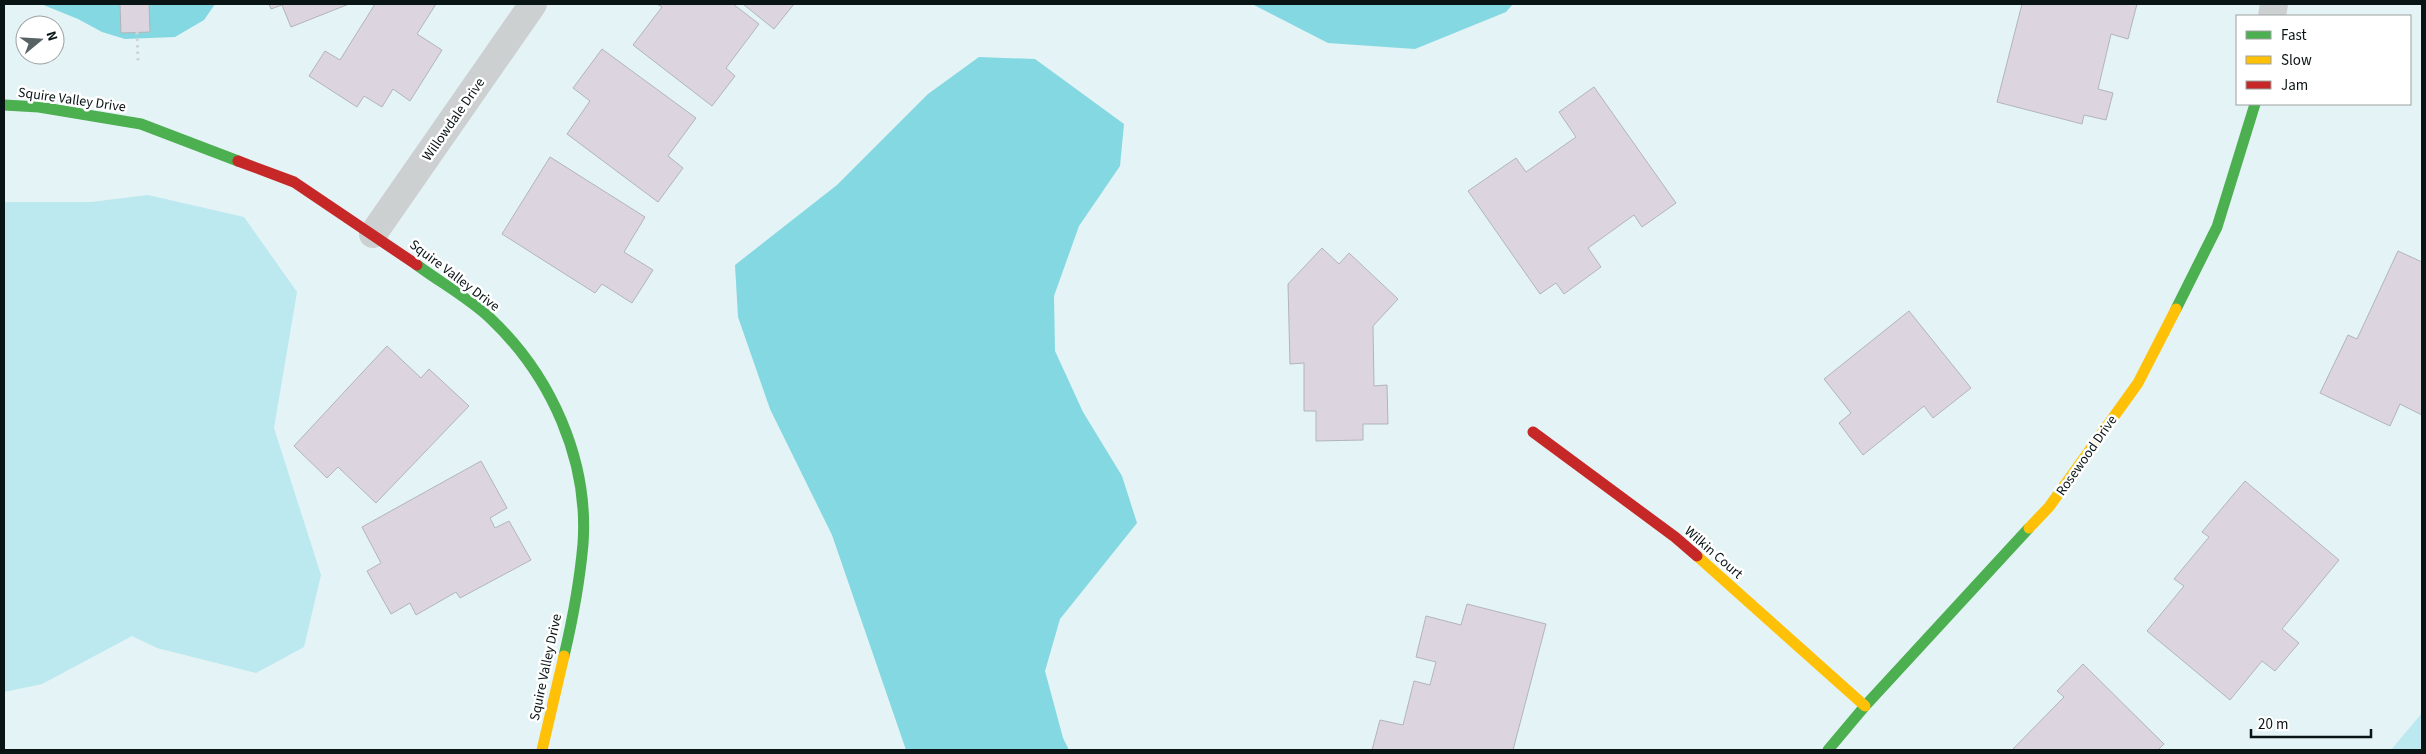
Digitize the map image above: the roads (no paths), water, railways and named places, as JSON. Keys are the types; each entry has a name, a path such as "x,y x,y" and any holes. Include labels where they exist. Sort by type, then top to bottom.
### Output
{"street":[{"name":"Willowdale Drive","path":"373,234 533,4"},
{"name":"Squire Valley Drive","path":"4,105 39,107 141,124 294,182 373,234 490,318 526,358 550,396 569,436 581,489 583,543 567,644 542,750"},
{"name":"Rosewood Drive","path":"1828,750 1865,706 2049,507 2138,383 2217,227 2255,105"},
{"name":"Wilkin Court","path":"1533,432 1675,537 1865,706"}],"water":[{"path":"41,4 215,4 204,20 175,37 125,39 102,32 78,19"},
{"path":"1252,4 1513,4 1506,12 1415,49 1328,43"},
{"path":"979,57 1035,59 1124,124 1120,166 1079,226 1054,296 1055,351 1083,412 1122,476 1137,523 1060,619 1045,671 1063,738 1069,750 906,750 832,535 770,409 738,317 735,265 837,185 928,94"}]}
